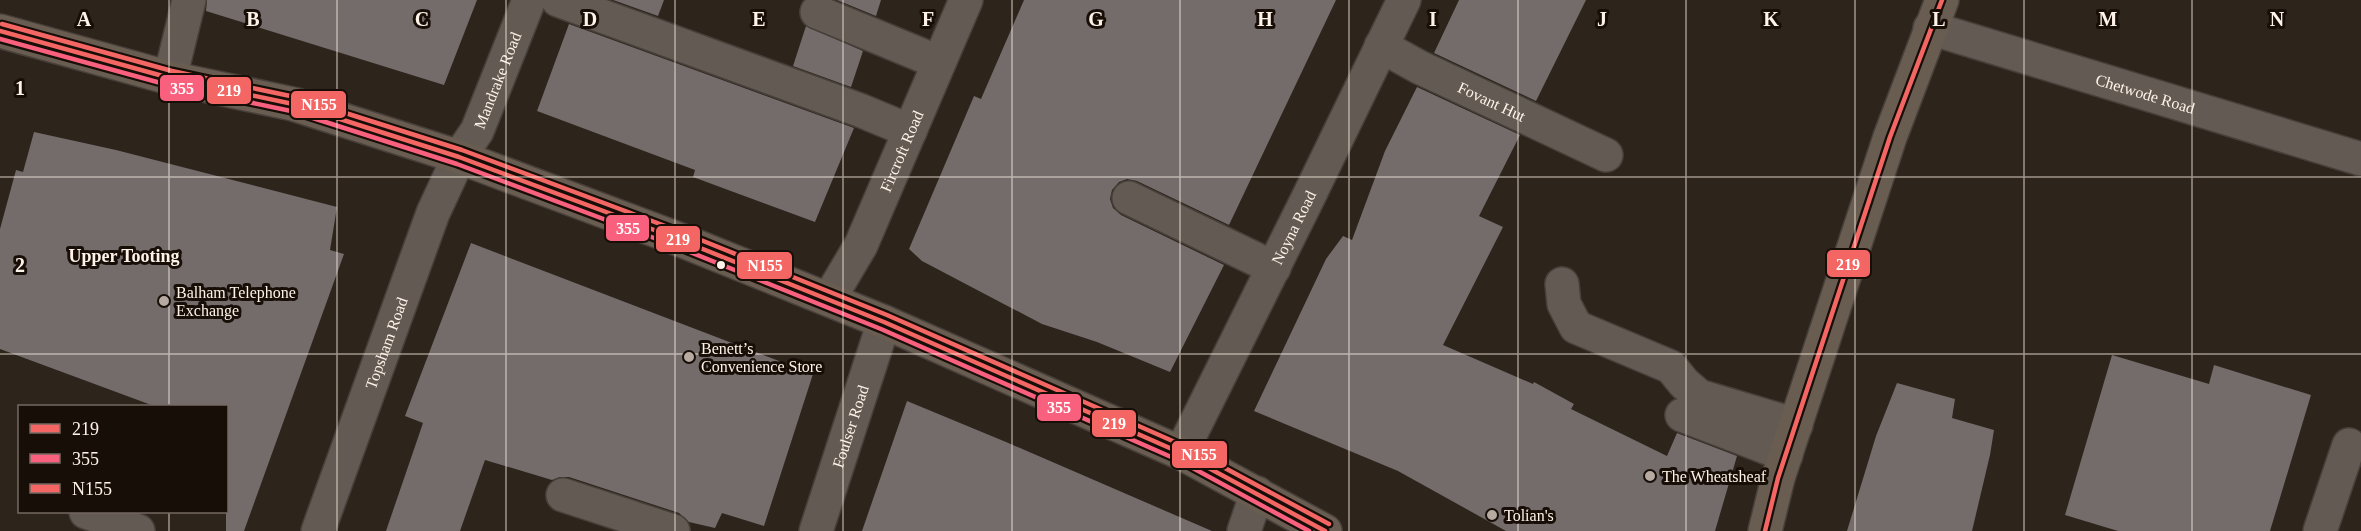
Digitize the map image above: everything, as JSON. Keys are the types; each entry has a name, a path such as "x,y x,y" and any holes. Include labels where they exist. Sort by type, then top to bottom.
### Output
{"highway":[{"path":"1765,531 1791,440 1890,137 1936,14"},
{"path":"0,32 170,78 292,104 459,157 673,237 884,322 1181,453 1325,531"}],"street":[{"path":"170,78 189,0"},
{"name":"Mandrake Road","path":"459,157 477,131 529,0"},
{"path":"558,0 862,111 910,131"},
{"name":"Fircroft Road","path":"829,299 861,245 966,0"},
{"name":"Noyna Road","path":"1181,453 1404,0"},
{"path":"817,12 938,62"},
{"name":"Chetwode Road","path":"1936,14 2361,159"},
{"name":"Fovant Hut","path":"1381,46 1419,67 1606,155"},
{"name":"Topsham Road","path":"318,531 433,213 459,157"},
{"path":"1129,198 1274,268"},
{"path":"1562,284 1564,304 1576,327 1671,367 1698,396 1791,440"},
{"name":"Foulser Road","path":"816,531 884,322"},
{"path":"1682,415 1791,440"},
{"path":"2320,531 2349,445"},
{"path":"1244,531 1257,493"},
{"path":"563,495 673,531"},
{"path":"89,513 138,531"}],"building":[{"path":"207,0 477,0 444,85 206,11"},
{"path":"613,0 664,0 658,16"},
{"path":"837,0 881,0 876,16"},
{"path":"1024,0 1336,0 1229,225 1137,181 1127,179 1119,182 1112,190 1110,199 1113,208 1121,215 1224,265 1170,372 1097,342 1042,324 922,261 909,249 974,96 981,99"},
{"path":"1459,0 1586,0 1536,101 1434,53"},
{"path":"569,24 854,128 815,222 693,177 695,170 537,111"},
{"path":"806,26 863,51 851,87 793,66"},
{"path":"1417,87 1520,135 1479,216 1503,227 1443,345 1533,384 1534,382 1574,404 1571,409 1667,456 1677,433 1737,456 1715,531 1506,531 1398,471 1254,411 1326,259 1343,236 1352,240 1385,151"},
{"name":"Balham Telephone Exchange","path":"34,132 116,150 337,207 330,250 344,254 244,531 226,531 228,405 151,405 0,349 0,229 16,170 23,172"},
{"path":"471,243 813,374 764,526 722,513 715,528 689,522 679,513 569,477 552,480 485,460 460,531 386,531 423,423 405,416"},
{"path":"2112,355 2209,384 2214,365 2311,395 2270,531 2118,531 2065,515"},
{"path":"1897,383 1955,399 1952,418 1994,430 1972,531 1847,531 1876,436"},
{"path":"907,401 1006,442 1212,531 862,531"}],"transit line":[{"name":"219","path":"1765,531 1778,478 1890,137 1942,0"},
{"name":"N155","path":"2,24 172,71 295,97 462,150 676,230 887,315 1184,446 1329,524"},
{"name":"219","path":"0,31 170,78 293,104 459,157 673,237 884,322 1181,453 1325,531"},
{"name":"355","path":"0,39 168,85 291,111 457,164 670,244 881,329 1178,460 1309,531"}],"place":[{"name":"Balham Telephone Exchange","path":"164,301"},
{"name":"Benett’s Convenience Store","path":"689,357"},
{"name":"The Wheatsheaf","path":"1650,476"},
{"name":"Tolian's","path":"1492,515"}],"district":[{"name":"Upper Tooting","path":"124,256"}]}
